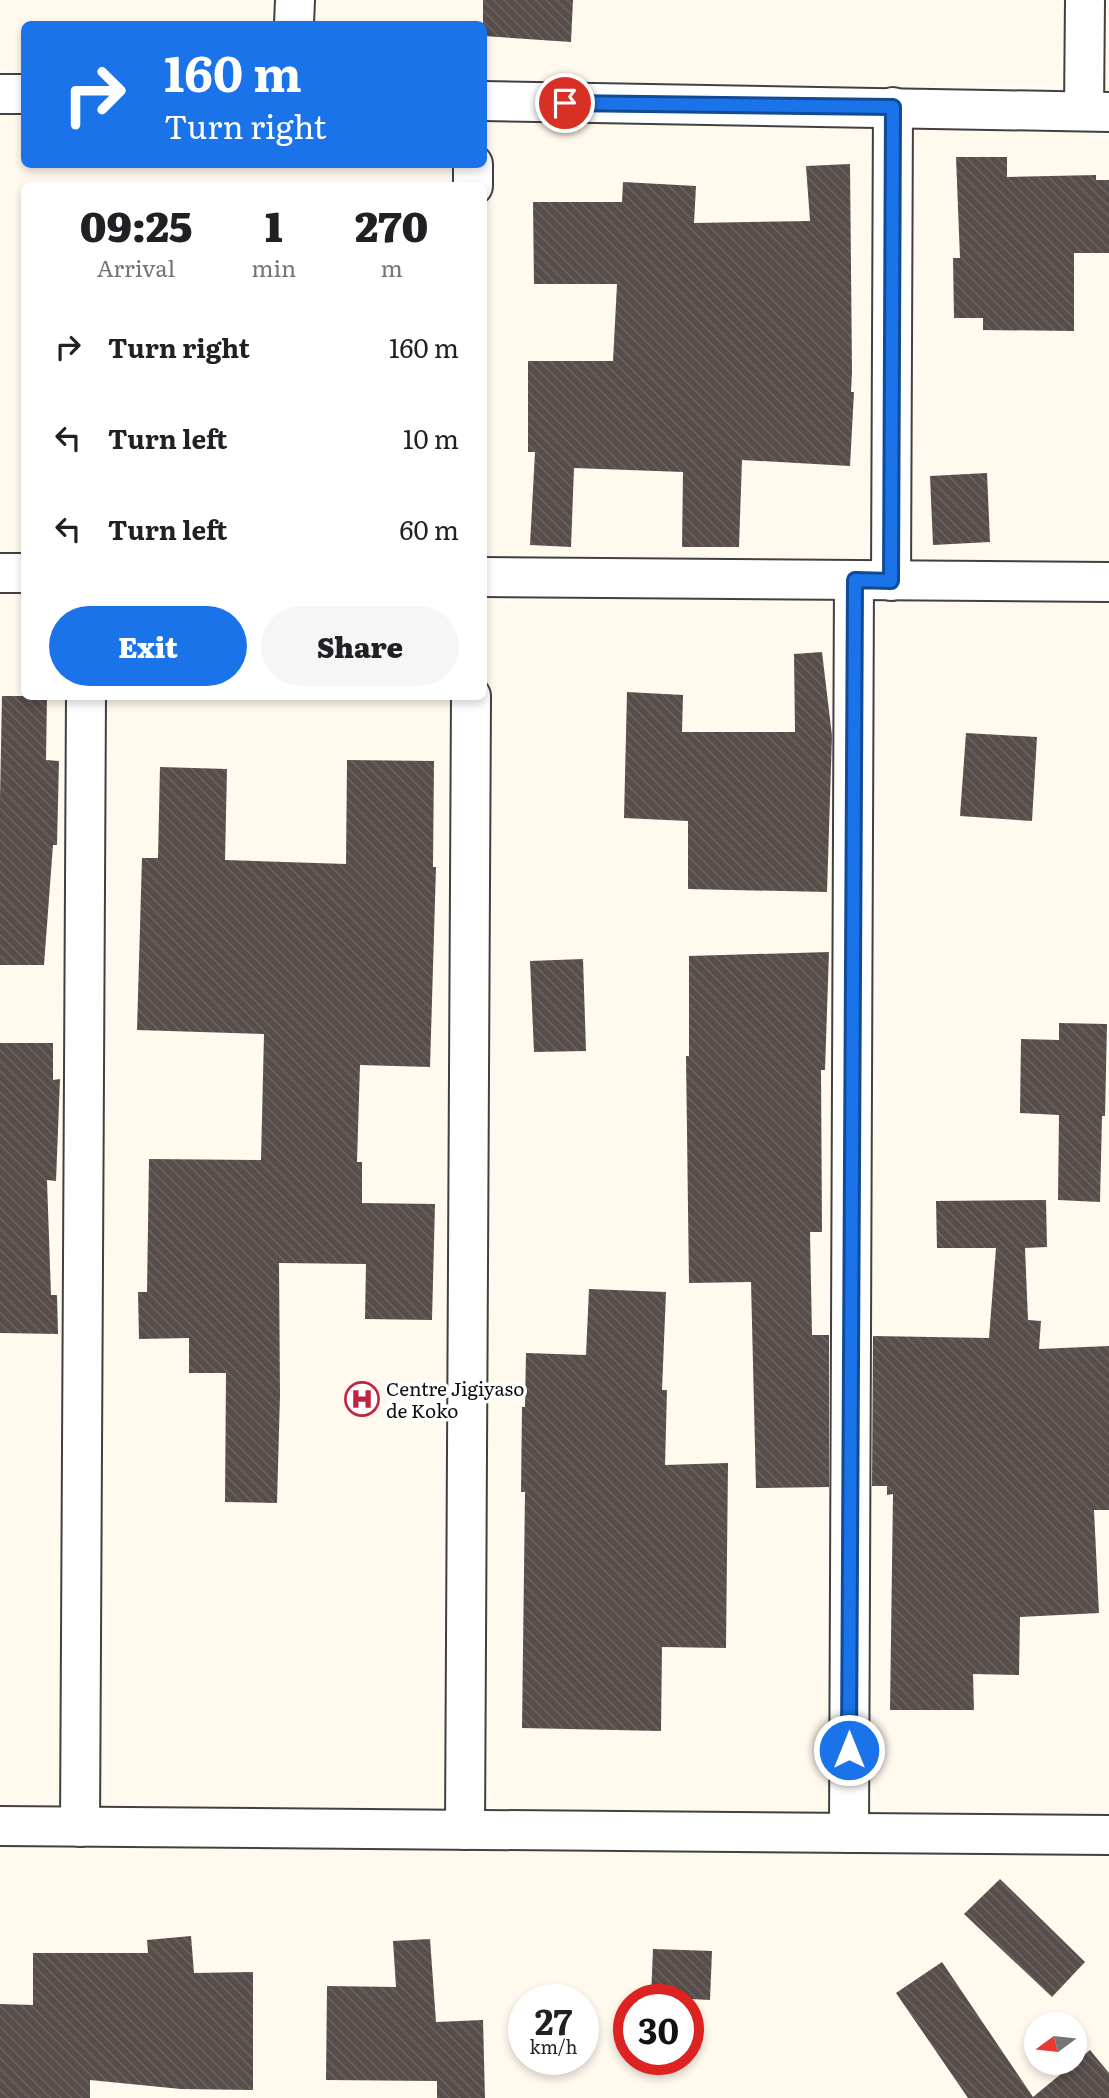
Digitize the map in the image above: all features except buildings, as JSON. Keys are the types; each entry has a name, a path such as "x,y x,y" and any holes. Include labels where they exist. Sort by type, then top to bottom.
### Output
{"street":[{"path":"295,0 295,21"},
{"path":"487,101 1097,111 1085,0"},
{"path":"0,93 21,94"},
{"path":"849,1833 873,580 893,107"},
{"path":"0,573 21,573"},
{"path":"487,577 1109,582"},
{"path":"80,1827 86,700"},
{"path":"466,1830 471,700"},
{"path":"0,1826 1109,1835"}],"place":[{"name":"Centre Jigiyaso de Koko","path":"362,1399"}],"route":[{"path":"565,103 893,107 891,581 855,580 849,1750"}]}
